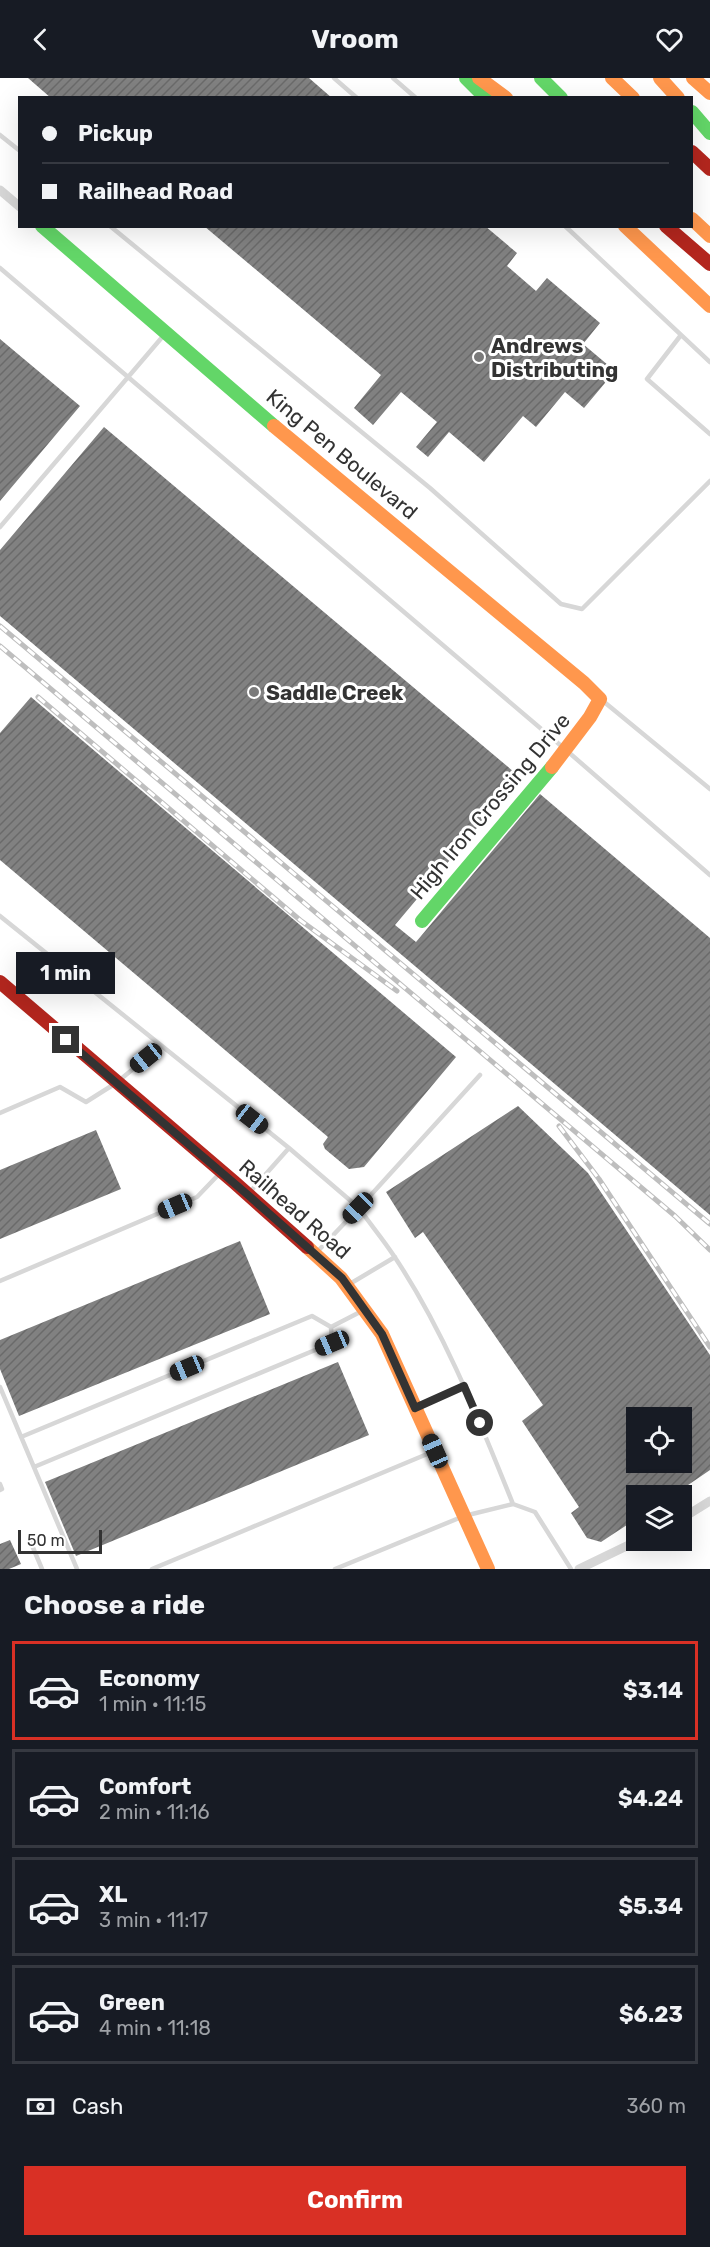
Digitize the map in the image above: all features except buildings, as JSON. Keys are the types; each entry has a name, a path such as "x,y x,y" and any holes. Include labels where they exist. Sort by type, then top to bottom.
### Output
{"main road":[{"path":"466,78 484,96"},
{"path":"479,78 503,96"},
{"path":"541,78 559,96"},
{"path":"612,78 631,96"},
{"path":"660,78 676,96"},
{"path":"693,78 710,93"},
{"path":"693,113 710,133"},
{"path":"693,153 710,169"},
{"path":"693,220 710,236"},
{"name":"King Pen Boulevard","path":"44,228 304,451 584,683 600,699"},
{"path":"627,228 710,306"},
{"path":"668,228 710,264"},
{"name":"High Iron Crossing Drive","path":"422,921 566,750 591,717 600,699"},
{"name":"Railhead Road","path":"0,982 342,1278 382,1334 488,1569"}],"street":[{"path":"0,190 18,205"},
{"path":"692,1512 710,1501"},
{"path":"579,1569 626,1546"}],"lane":[{"path":"334,78 355,96"},
{"path":"393,78 414,96"},
{"path":"0,135 18,149"},
{"path":"112,228 430,488 561,604 582,609 710,482"},
{"path":"567,228 710,362"},
{"path":"0,268 710,875"},
{"path":"0,528 166,333"},
{"path":"681,335 647,379 710,434"},
{"path":"600,699 710,789"},
{"path":"0,916 289,1148 358,1208 394,1257 432,1322 464,1386 513,1504"},
{"path":"0,1113 60,1087 86,1102 116,1083 161,1046"},
{"path":"315,1254 480,1075"},
{"path":"248,1195 289,1148"},
{"path":"0,1281 197,1197 220,1172"},
{"path":"347,1286 394,1257"},
{"path":"332,1327 364,1309"},
{"path":"21,1437 312,1316 332,1327"},
{"path":"34,1467 332,1343 332,1327"},
{"path":"415,1408 464,1386"},
{"path":"0,1387 77,1569"},
{"path":"152,1569 435,1451"},
{"path":"0,1484 2,1489 0,1490"},
{"path":"335,1569 464,1516 513,1504 535,1512 571,1569"},
{"path":"31,1543 42,1569"}],"railway":[{"path":"0,626 710,1224"},
{"path":"0,646 675,1216 710,1250"},
{"path":"38,697 300,920 397,991"},
{"path":"559,1126 599,1179 710,1347"}],"traffic: fast":[{"path":"466,78 484,96"},
{"path":"541,78 559,96"},
{"path":"693,113 710,133"},
{"path":"44,228 274,426"},
{"path":"422,921 552,767"}],"traffic: slow":[{"path":"479,78 503,96"},
{"path":"612,78 631,96"},
{"path":"660,78 676,96"},
{"path":"693,78 710,93"},
{"path":"693,220 710,236"},
{"path":"627,228 710,306"},
{"path":"274,426 584,683 600,699 590,717 552,767"},
{"path":"307,1247 341,1278 382,1334 488,1569"}],"traffic: jam":[{"path":"693,153 710,169"},
{"path":"668,228 710,264"},
{"path":"0,982 307,1247"}],"place":[{"name":"Andrews Distributing","path":"479,357"},
{"name":"Saddle Creek","path":"254,692"}],"route":[{"path":"66,1040 342,1278 382,1334 415,1408 464,1386 480,1423"}]}
